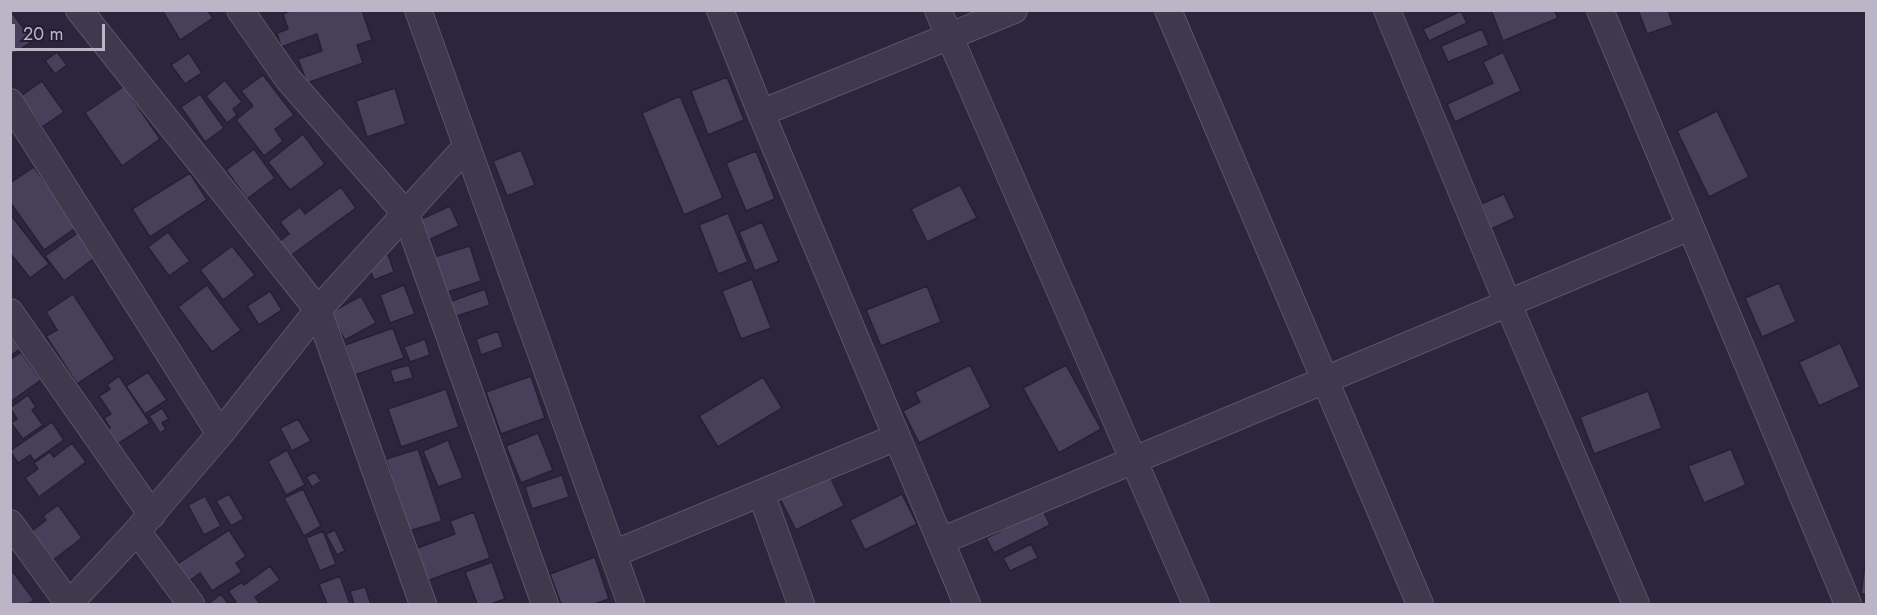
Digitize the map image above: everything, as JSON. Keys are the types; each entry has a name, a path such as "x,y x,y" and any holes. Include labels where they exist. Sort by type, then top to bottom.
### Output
{"street":[{"path":"79,10 318,310 423,604"},
{"path":"240,10 288,79 406,214 545,604"},
{"path":"418,10 631,604"},
{"path":"720,10 967,604"},
{"path":"938,10 1196,604"},
{"path":"761,113 1014,10"},
{"path":"1168,10 1420,604"},
{"path":"1387,10 1508,304 1636,604"},
{"path":"1600,10 1848,604"},
{"path":"10,102 220,434"},
{"path":"10,523 69,604 144,523 220,434 318,310 467,146"},
{"path":"941,541 1690,227"},
{"path":"10,312 144,523 191,604"},
{"path":"613,554 897,437"},
{"path":"761,493 801,604"}],"building":[{"path":"10,10 33,41 10,56"},
{"path":"162,10 207,10 213,18 180,40"},
{"path":"292,10 362,10 372,40 357,45 363,63 307,83 298,59 322,51 317,34 281,47 277,33 288,29 283,14"},
{"path":"1491,10 1554,10 1558,18 1503,41"},
{"path":"1638,10 1668,10 1673,25 1647,34"},
{"path":"1461,11 1467,23 1429,41 1423,29"},
{"path":"1482,29 1489,45 1448,62 1441,46"},
{"path":"57,52 67,65 55,74 45,61"},
{"path":"1503,52 1521,91 1455,122 1447,104 1493,83 1483,62"},
{"path":"189,53 202,73 185,84 171,65"},
{"path":"263,75 294,115 275,129 283,141 264,156 236,120 253,106 241,91"},
{"path":"727,77 744,120 708,135 691,91"},
{"path":"225,80 242,102 233,109 237,115 227,123 206,96"},
{"path":"42,81 64,112 42,127 21,96"},
{"path":"124,86 160,139 122,166 85,113"},
{"path":"395,88 406,124 367,137 356,101"},
{"path":"200,94 224,128 205,142 181,107"},
{"path":"680,96 723,198 684,215 642,113"},
{"path":"1717,111 1749,177 1709,197 1677,131"},
{"path":"303,134 325,164 290,190 268,162"},
{"path":"254,149 275,178 247,199 226,170"},
{"path":"521,150 535,185 507,196 493,161"},
{"path":"756,151 775,199 746,211 726,163"},
{"path":"34,167 77,227 44,250 10,202 10,183"},
{"path":"190,173 207,200 150,237 132,209"},
{"path":"960,185 977,218 927,242 911,209"},
{"path":"341,187 356,208 282,262 272,247 289,234 280,222 300,207 305,214"},
{"path":"1504,194 1515,218 1491,229 1481,204"},
{"path":"450,206 459,226 424,242 415,222"},
{"path":"728,213 748,262 718,274 699,225"},
{"path":"10,214 49,264 30,278 10,253"},
{"path":"762,222 779,261 755,271 739,232"},
{"path":"79,232 97,256 64,281 45,256"},
{"path":"168,232 190,261 169,276 148,247"},
{"path":"232,246 255,275 223,300 200,270"},
{"path":"470,246 481,281 445,293 434,257"},
{"path":"388,254 394,272 374,280 367,262"},
{"path":"752,279 771,328 741,339 722,291"},
{"path":"1779,283 1796,322 1762,337 1745,298"},
{"path":"207,285 241,330 212,352 178,307"},
{"path":"404,285 415,314 390,323 380,295"},
{"path":"927,286 941,322 881,346 866,310"},
{"path":"485,289 490,305 454,317 449,302"},
{"path":"270,291 282,310 259,325 247,306"},
{"path":"73,294 115,359 77,384 46,336 57,330 46,312"},
{"path":"361,296 376,323 345,340 330,313"},
{"path":"393,328 404,358 355,375 345,345"},
{"path":"498,331 503,347 481,355 476,339"},
{"path":"10,336 20,349 10,356"},
{"path":"425,339 430,355 410,362 404,347"},
{"path":"1840,343 1860,387 1819,406 1799,362"},
{"path":"21,352 41,380 10,402 10,360"},
{"path":"409,365 413,378 394,383 390,370"},
{"path":"970,365 991,407 919,443 903,411 920,402 915,392"},
{"path":"1066,365 1101,429 1059,453 1023,388"},
{"path":"148,372 167,400 145,414 126,386"},
{"path":"119,376 150,423 113,447 104,432 110,428 104,418 111,414 99,396 110,389 107,385"},
{"path":"531,376 545,418 501,434 486,392"},
{"path":"763,377 782,408 718,447 699,416"},
{"path":"446,389 459,427 401,447 388,409"},
{"path":"1648,391 1662,428 1594,454 1580,417"},
{"path":"28,395 36,407 32,410 43,425 23,439 11,423 17,419 10,408"},
{"path":"162,408 169,419 162,423 166,429 160,433 149,416"},
{"path":"298,419 311,441 292,451 280,428"},
{"path":"52,422 64,440 34,461 30,455 18,463 10,451"},
{"path":"538,433 553,470 521,483 506,446"},
{"path":"448,440 463,478 438,487 423,451"},
{"path":"72,443 86,462 39,497 25,478 38,469 34,463 50,452 54,457"},
{"path":"418,449 442,521 409,531 386,459"},
{"path":"1731,449 1746,485 1704,503 1688,466"},
{"path":"287,450 305,485 286,495 268,461"},
{"path":"826,468 844,506 796,530 777,493"},
{"path":"315,472 321,481 312,487 306,477"},
{"path":"562,475 569,497 532,509 525,487"},
{"path":"303,489 321,526 304,536 284,498"},
{"path":"229,494 244,519 231,526 216,501"},
{"path":"902,494 917,524 865,550 850,520"},
{"path":"205,496 221,526 204,535 188,505"},
{"path":"58,505 82,538 48,564 27,535 46,520 43,516"},
{"path":"1043,510 1050,525 994,553 986,538"},
{"path":"474,512 490,558 424,582 412,550 455,534 450,521"},
{"path":"229,530 246,556 236,563 242,572 212,591 200,573 188,582 177,564"},
{"path":"335,530 345,551 337,555 326,534"},
{"path":"323,531 336,564 320,571 306,538"},
{"path":"1031,544 1038,558 1010,571 1003,558"},
{"path":"595,557 609,599 594,604 561,604 550,574"},
{"path":"1866,557 1866,594 1861,594"},
{"path":"492,562 505,599 491,604 477,604 465,572"},
{"path":"270,566 280,580 255,597 260,604 232,604 236,602 228,591 242,582 244,585"},
{"path":"13,572 34,600 28,604 10,604 10,574"},
{"path":"340,576 350,604 327,604 319,584"},
{"path":"365,587 371,604 354,604 350,591"},
{"path":"221,594 228,603 208,604"}]}
